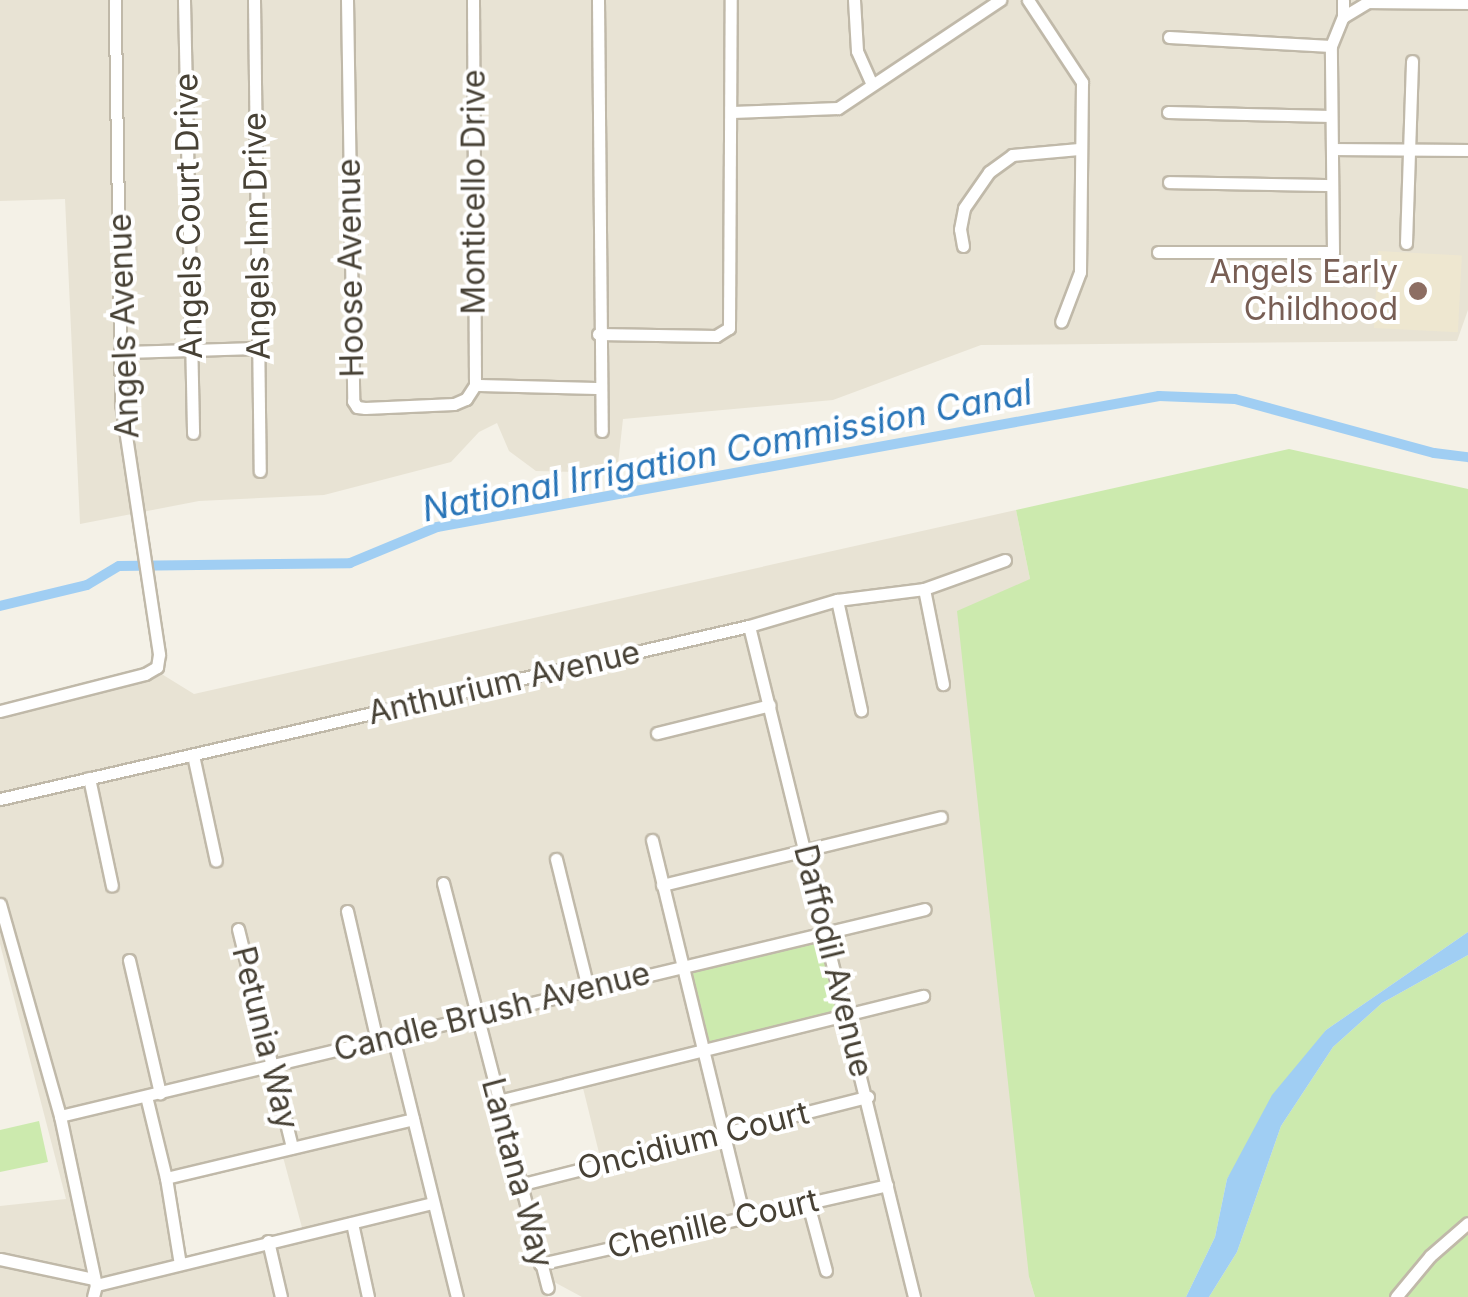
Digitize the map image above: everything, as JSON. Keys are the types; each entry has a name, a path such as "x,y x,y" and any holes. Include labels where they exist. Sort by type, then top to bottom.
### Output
{"street":[{"name":"Angels Avenue","path":"0,712 157,667 149,579 121,404 115,0"},
{"name":"Angels Court Drive","path":"184,0 193,433"},
{"name":"Angels Inn Drive","path":"254,0 260,471"},
{"name":"Hoose Avenue","path":"347,0 353,401 356,408 454,404 466,399 475,385"},
{"name":"Monticello Drive","path":"473,0 475,385"},
{"path":"598,0 598,334 602,432"},
{"path":"598,334 716,336 729,328 731,0"},
{"path":"854,0 857,51 872,84"},
{"path":"732,112 828,112 980,5 1000,0"},
{"path":"1028,0 1082,82 1078,149 1080,272 1061,322"},
{"path":"1158,252 1333,252 1331,46 1343,17 1343,0"},
{"path":"1343,17 1368,2 1468,4"},
{"path":"1170,37 1331,46"},
{"path":"1406,243 1412,61"},
{"path":"1168,112 1332,116"},
{"path":"963,246 960,229 964,208 989,172 1012,156 1078,149"},
{"path":"1334,149 1468,150"},
{"path":"1170,182 1332,185"},
{"path":"122,352 258,348"},
{"path":"475,385 600,388"},
{"name":"Anthurium Avenue","path":"0,799 749,626 837,600 924,588 1006,560"},
{"path":"924,588 943,684"},
{"path":"837,600 861,710"},
{"name":"Daffodil Avenue","path":"749,626 868,1097 914,1297"},
{"path":"658,733 770,705"},
{"path":"194,755 216,862"},
{"path":"89,778 112,886"},
{"path":"662,885 941,818"},
{"path":"652,840 744,1216"},
{"path":"556,858 588,988"},
{"name":"Lantana Way","path":"442,883 548,1288"},
{"path":"0,904 2,926 60,1116 94,1287"},
{"name":"Candle Brush Avenue","path":"60,1116 925,908"},
{"path":"347,912 378,1041"},
{"name":"Petunia Way","path":"238,930 292,1148"},
{"path":"129,960 160,1093"},
{"path":"498,1100 923,996"},
{"path":"393,1037 457,1297"},
{"path":"146,1096 166,1178 180,1264"},
{"name":"Oncidium Court","path":"519,1185 868,1097"},
{"path":"166,1178 413,1119"},
{"name":"Chenille Court","path":"540,1264 886,1185"},
{"path":"808,1200 826,1271"},
{"path":"0,1258 94,1287 432,1203"},
{"path":"352,1223 368,1297"},
{"path":"1396,1297 1430,1256 1468,1223"},
{"path":"268,1241 281,1297"}],"shaded area":[{"path":"0,0 1468,0 1468,310 1457,341 981,345 833,400 623,419 617,473 536,471 509,451 497,423 479,432 451,462 324,495 199,501 80,524 65,199 0,201"},
{"name":"Angels Early Childhood","path":"1378,251 1462,255 1458,332 1374,328"},
{"path":"1016,510 1030,579 1029,1277 1035,1297 582,1297 543,1276 548,1297 0,1297 0,1206 66,1199 0,944 0,704 160,673 194,694","holes":["583,1088 600,1157 522,1177 502,1110","283,1157 304,1235 180,1266 163,1188"]}],"green space":[{"path":"1289,449 1468,489 1468,932 1326,1030 1227,1179 1215,1237 1186,1297 1035,1297 1029,1277 957,611 1030,579 1016,510"},
{"path":"829,934 848,1012 708,1047 688,969"},
{"path":"1468,955 1468,1297 1209,1297 1237,1252 1281,1126 1333,1047 1382,1003"},
{"path":"39,1121 48,1162 0,1172 0,1130"}],"water":[{"path":"1468,932 1468,955 1382,1003 1333,1047 1281,1126 1237,1252 1209,1297 1186,1297 1215,1237 1227,1179 1272,1095 1326,1030"}],"waterway":[{"name":"National Irrigation Commission Canal","path":"0,606 87,585 119,566 350,563 437,527 1159,396 1235,399 1434,453 1468,457"}],"place":[{"name":"Angels Early Childhood","path":"1418,291"}]}
